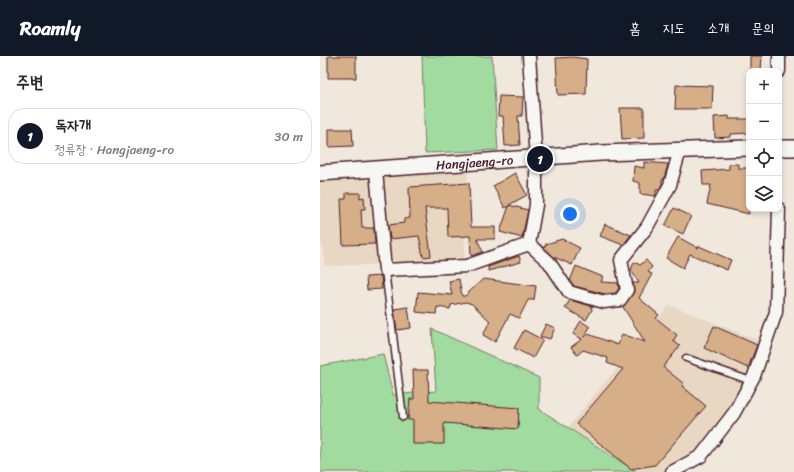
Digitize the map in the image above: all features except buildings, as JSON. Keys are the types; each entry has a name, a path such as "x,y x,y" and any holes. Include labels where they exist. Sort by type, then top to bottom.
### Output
{"street":[{"path":"529,56 536,158 536,205 529,244"},
{"path":"779,56 779,68"},
{"name":"Hangjaeng-ro","path":"320,173 376,171 601,153 746,148"},
{"path":"782,148 794,148"},
{"path":"529,244 549,262 569,292 604,302 620,300 627,290 621,260 647,227 670,185 680,150"},
{"path":"376,171 385,270 467,266 529,244"},
{"path":"672,472 701,456 734,413 751,381 776,312 778,301 779,212"}],"lane":[{"path":"385,270 403,417"},
{"path":"686,358 751,381"}],"shaded area":[{"path":"468,171 464,262 325,266 320,235 320,182 382,175"},
{"path":"669,305 760,341 750,374 735,401 697,452 666,472 641,472 568,427"}],"green space":[{"path":"422,56 492,56 498,150 425,153"},
{"path":"432,329 539,378 539,409 637,472 320,472 320,366 383,354 393,395 436,391"}],"place":[{"name":"독자개","path":"540,159"}]}
